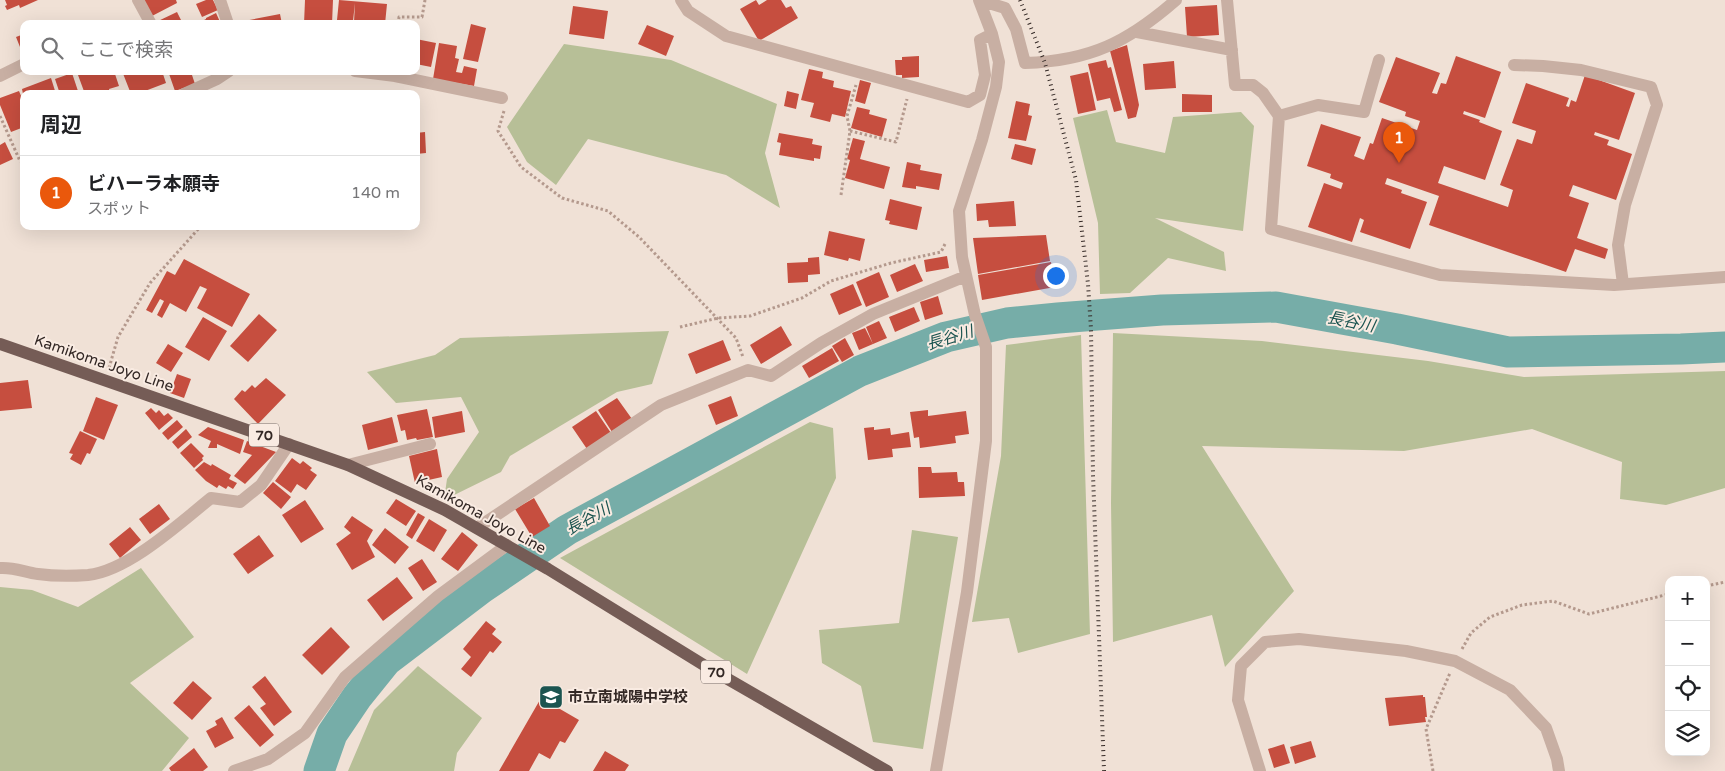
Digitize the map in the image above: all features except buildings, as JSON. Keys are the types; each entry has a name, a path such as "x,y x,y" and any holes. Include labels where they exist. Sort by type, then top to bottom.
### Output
{"main road":[{"name":"Kamikoma Joyo Line","path":"0,344 348,465 445,510 548,569 707,667 887,771"}],"street":[{"path":"138,0 149,20"},
{"path":"220,0 227,20"},
{"path":"681,0 688,11 726,36 968,102 980,96 985,75 980,40 992,34"},
{"path":"979,0 1005,8 1016,29 1025,63 1064,60 1090,54 1137,32 1176,0"},
{"path":"936,771 967,592 986,441 986,347 975,315 962,257 960,211 996,87 999,62 992,34 979,0"},
{"path":"1227,0 1235,86 1253,85 1263,93 1279,116 1271,229 1440,275 1622,284 1725,277"},
{"path":"1137,32 1232,50"},
{"path":"1279,116 1318,105 1364,112 1379,60"},
{"path":"1514,65 1580,70 1651,87 1657,105 1625,205 1618,245 1622,284"},
{"path":"0,76 20,66"},
{"path":"193,90 222,75"},
{"path":"386,75 504,103"},
{"path":"477,528 661,405 748,370 771,376 821,343 873,314 966,276"},
{"path":"0,568 10,567 38,574 89,575 121,566 137,556 211,498 240,502 261,485 289,444"},
{"path":"348,465 430,444"},
{"path":"234,771 268,759 305,733 346,677 438,596 512,548"},
{"path":"1260,771 1238,700 1241,666 1265,642 1299,639 1406,651 1455,661 1510,690 1546,728 1557,759 1559,771"}],"path":[{"path":"399,20 399,17 422,17 426,0"},
{"path":"841,195 850,131 848,116 860,72"},
{"path":"850,131 896,142 911,86"},
{"path":"504,103 498,131 521,167 562,198 608,211 639,237 736,338 748,370"},
{"path":"0,116 20,161"},
{"path":"105,381 118,337 150,283 197,230"},
{"path":"680,327 718,318 750,316 802,298 831,281 891,263 941,252 948,236"},
{"path":"1710,585 1725,582"},
{"path":"1433,771 1426,729 1455,661 1471,633 1490,617 1522,605 1553,600 1589,614 1665,595"}],"green space":[{"path":"564,44 671,60 777,104 765,153 780,208 726,175 588,139 556,185 527,162 507,127"},
{"path":"1107,110 1116,142 1165,153 1173,117 1241,112 1254,126 1243,231 1155,218 1224,252 1226,271 1168,258 1130,293 1100,294 1098,223 1073,118"},
{"path":"669,331 652,384 617,392 510,456 501,472 444,500 447,479 479,432 461,397 396,403 367,372 435,355 460,338"},
{"path":"1113,333 1262,341 1428,361 1524,377 1725,371 1725,488 1666,505 1620,499 1622,462 1532,429 1404,451 1202,446 1294,591 1225,667 1212,615 1113,642 1111,503"},
{"path":"1081,335 1090,634 1018,653 1009,618 972,622 1001,456 1006,345"},
{"path":"810,422 833,428 836,478 747,674 560,558"},
{"path":"912,530 958,537 923,749 873,742 861,686 822,663 819,630 899,623"},
{"path":"141,568 194,637 130,683 189,738 162,771 0,771 0,587 32,590 78,607"},
{"path":"418,666 482,718 457,753 454,771 348,771 374,710"}],"waterway":[{"name":"長谷川","path":"319,771 332,734 357,697 386,661 482,588 567,530 860,371 946,337 1007,323 1058,318 1162,310 1276,307 1508,352 1725,347"}],"railway":[{"path":"1020,0 1045,63 1076,180 1088,284 1091,329 1093,475 1104,771"}],"place":[{"name":"ビハーラ本願寺","path":"1399,163"},
{"name":"市立南城陽中学校","path":"551,697"}]}
